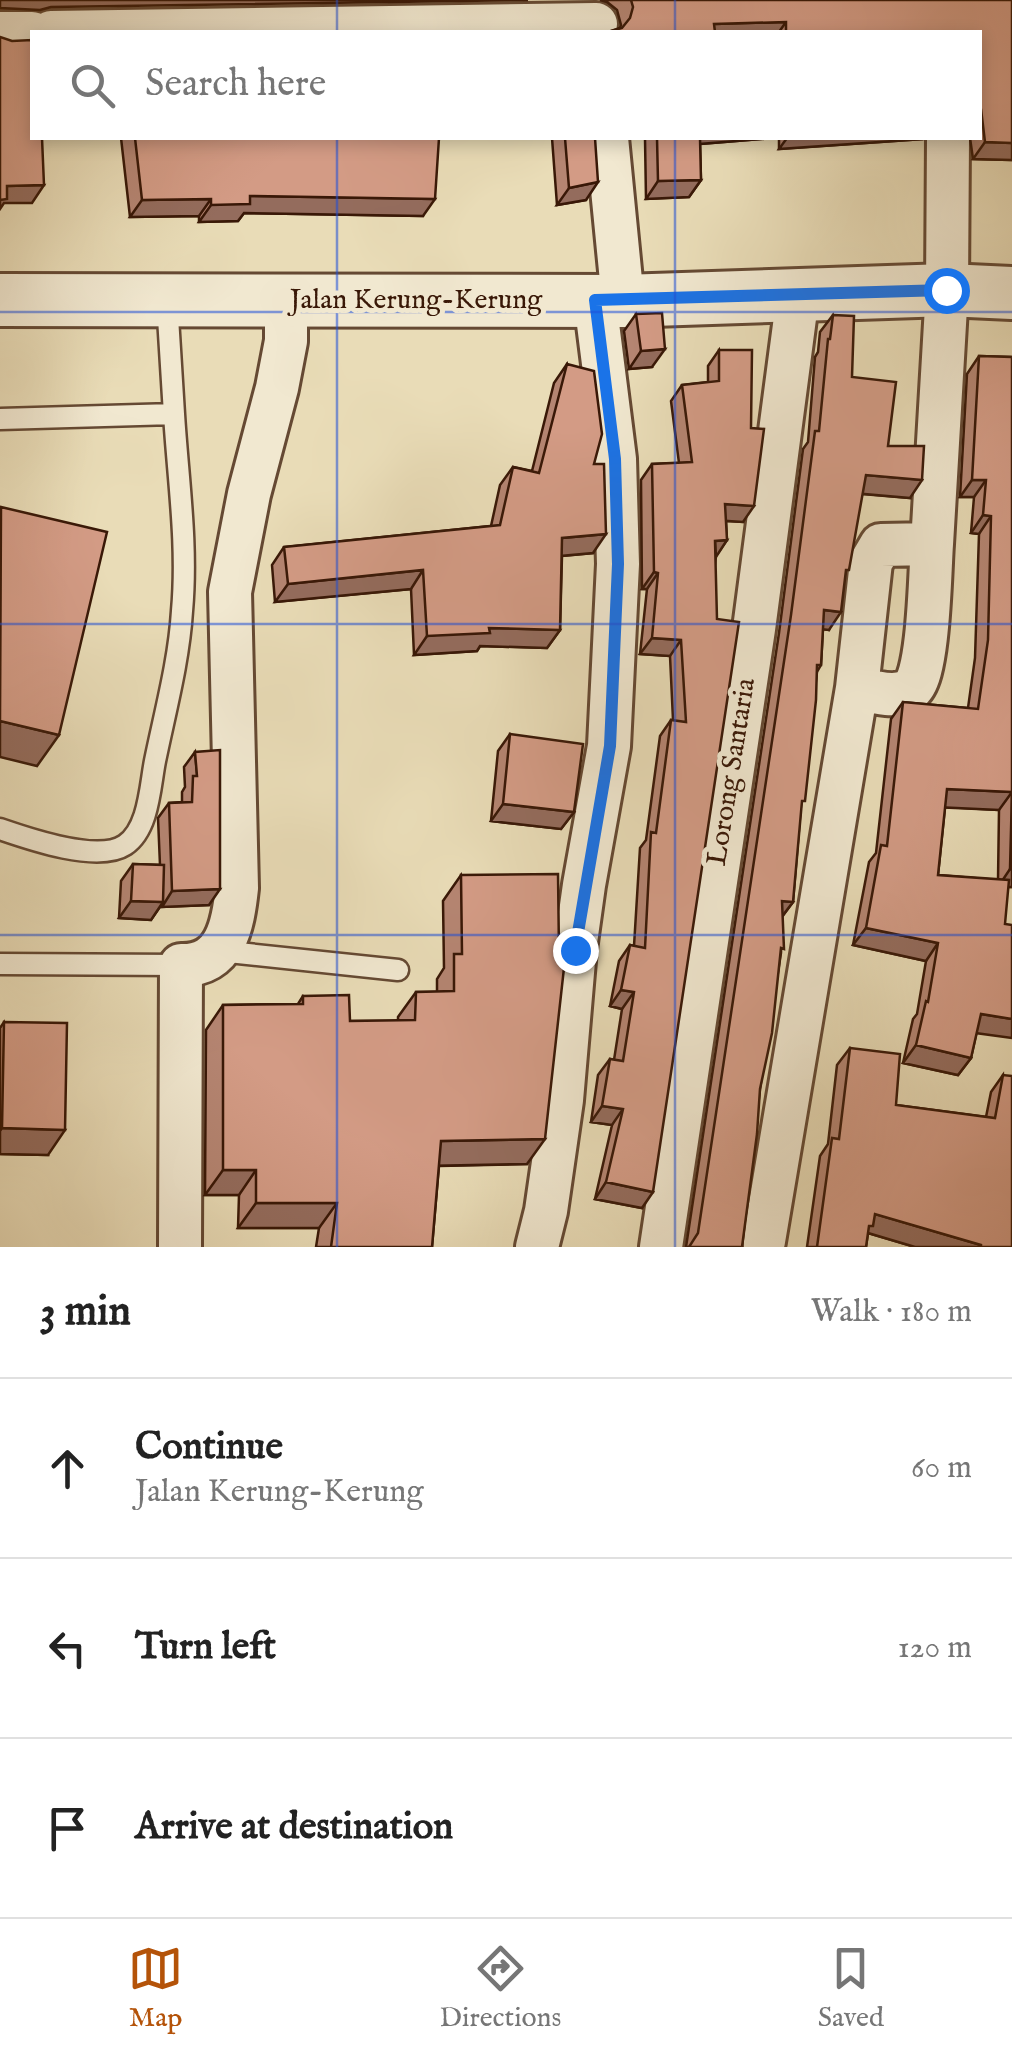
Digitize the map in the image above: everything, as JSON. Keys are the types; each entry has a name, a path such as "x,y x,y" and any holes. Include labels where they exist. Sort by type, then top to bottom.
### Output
{"street":[{"path":"135,30 596,19"},
{"path":"0,34 30,33"},
{"path":"537,1247 546,1212 562,1100 584,885 610,746 618,564 607,140"},
{"path":"858,688 896,694 909,690 917,682 923,657 946,290 948,140"},
{"name":"Jalan Kerung-Kerung","path":"0,300 609,301 946,290 1012,293"},
{"name":"Lorong Santaria","path":"662,1247 754,629 798,296"},
{"path":"180,1247 200,958 234,913 237,888 230,592 253,476 283,357 286,300"},
{"path":"764,1241 858,688 869,572 875,552 888,544 932,544"}],"lane":[{"path":"0,829 66,849 118,849 130,842 144,815 182,612 183,520 167,299"},
{"path":"0,419 174,414"},
{"path":"0,964 200,958 398,970"}],"building":[{"path":"631,0 1012,0 1012,143 985,142 982,30 786,30 786,22 714,24 715,30 615,30 630,18"},
{"path":"0,37 30,40 30,140 42,140 44,185 7,186 7,199 0,200"},
{"path":"135,140 439,140 435,199 250,196 250,204 211,205 211,199 142,200"},
{"path":"565,140 595,140 598,182 569,188"},
{"path":"657,140 700,140 701,180 658,181"},
{"path":"662,313 665,349 641,351 636,314"},
{"path":"833,315 854,316 852,377 896,382 888,446 924,446 922,480 866,475 841,612 824,610 793,902 782,901 784,949 781,948 772,1033 760,1089 742,1247 689,1247 698,1233 815,431 819,431"},
{"path":"719,350 752,350 751,428 764,429 754,506 725,504 727,540 715,541 717,619 739,622 653,1192 606,1182 623,1109 602,1106 610,1059 623,1061 634,992 621,990 630,945 645,948 651,832 656,833 671,720 686,722 681,640 652,638 658,573 654,572 652,464 692,462 682,385 719,381"},
{"path":"979,356 1012,357 1012,792 947,789 938,875 1009,880 1005,924 1012,925 1012,1019 981,1014 971,1058 916,1045 938,943 866,928 881,845 887,846 903,702 978,709 988,640 991,516 983,515 986,480 972,480"},
{"path":"567,364 594,371 602,434 594,464 604,464 606,534 562,538 560,630 489,628 490,633 427,636 423,570 288,584 284,547 500,525 513,467 539,473"},
{"path":"1,507 107,532 59,735 0,721"},
{"path":"510,734 583,744 574,812 503,804"},
{"path":"220,750 220,889 172,891 169,803 192,802 193,776 197,776 195,752"},
{"path":"1012,792 1012,869 1010,869"},
{"path":"133,864 164,865 163,902 131,901"},
{"path":"558,874 559,953 563,953 564,968 545,1139 441,1141 432,1247 331,1247 337,1203 256,1203 256,1170 223,1170 223,1005 303,1004 303,996 349,995 350,1021 415,1020 416,992 454,991 454,954 462,954 461,875"},
{"path":"4,1022 67,1023 65,1130 2,1128"},
{"path":"850,1048 900,1054 896,1105 995,1118 1003,1075 1012,1076 1012,1247 981,1247 875,1214 866,1247 817,1247 832,1138 839,1139"}],"route":[{"path":"575,950 610,746 618,564 615,459 595,300 946,290"}]}
